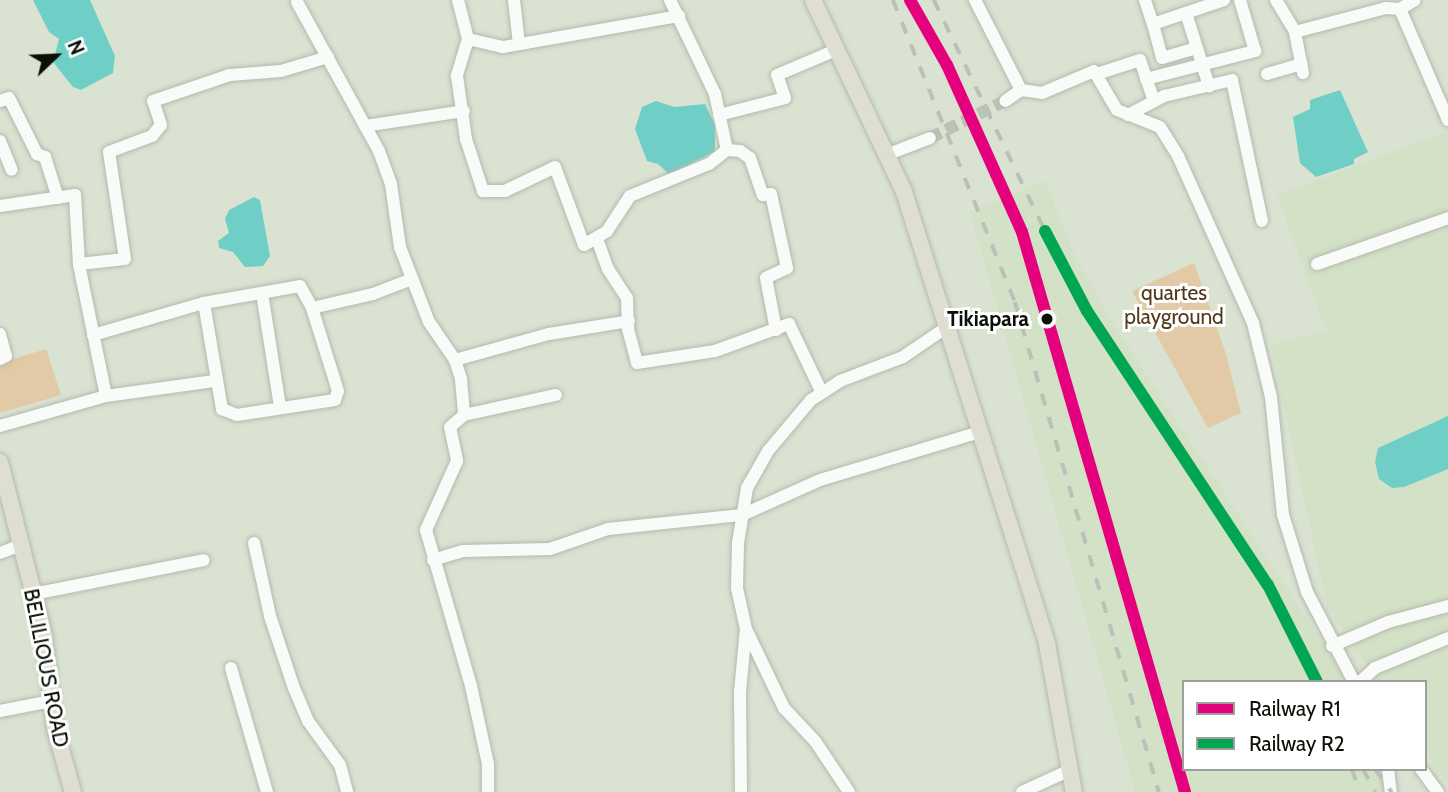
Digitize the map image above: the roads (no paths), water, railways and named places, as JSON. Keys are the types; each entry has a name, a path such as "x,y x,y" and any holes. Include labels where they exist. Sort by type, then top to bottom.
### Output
{"main road":[{"path":"813,0 904,192 1046,644 1074,792"},
{"name":"BELILIOUS ROAD","path":"0,462 33,594 52,701 73,792"}],"street":[{"path":"458,0 468,39 457,76 466,139 483,191 505,191 555,167 584,245 597,239 630,196 709,164 727,150 740,151 750,158 763,195 771,194 787,268 766,278 776,330"},
{"path":"514,0 519,44"},
{"path":"670,0 715,94 727,150"},
{"path":"975,0 1021,90"},
{"path":"1145,0 1162,58 1196,48"},
{"path":"1153,23 1224,0"},
{"path":"1146,79 1255,51 1240,0"},
{"path":"1267,74 1303,69 1295,32 1276,0"},
{"path":"1400,9 1415,0"},
{"path":"297,2 365,126 391,184 400,247 429,322 455,360 464,415"},
{"path":"1295,32 1385,4 1400,9 1448,120"},
{"path":"1186,13 1209,86"},
{"path":"468,39 503,47 679,16"},
{"path":"719,115 785,97 777,75 836,50"},
{"path":"79,264 125,259 109,152 152,136 161,125 153,101 230,75 281,71 328,57"},
{"path":"1005,101 1021,90 1042,93 1082,74 1100,73 1140,60 1154,101"},
{"path":"1100,73 1117,110 1160,127 1178,156 1253,323 1271,397 1283,514 1307,592 1332,646 1353,680"},
{"path":"1128,115 1154,101 1232,80 1262,221"},
{"path":"0,101 9,98 37,154 45,157 58,198"},
{"path":"365,126 464,111"},
{"path":"886,155 930,138"},
{"path":"0,141 12,170"},
{"path":"0,206 75,195 79,264 106,396"},
{"path":"1317,264 1448,218"},
{"path":"597,239 608,269 627,298 637,363 715,351 789,324 822,393"},
{"path":"312,307 373,294 412,279"},
{"path":"93,335 204,303 300,286 307,292 338,397 237,415 222,409 214,382 212,338 204,303"},
{"path":"262,293 280,407"},
{"path":"455,360 549,334 629,321"},
{"path":"849,792 816,741 784,708 746,629 737,588 742,515 747,488 790,420 822,393 840,381 904,357 947,327"},
{"path":"0,334 6,356 0,359"},
{"path":"0,426 106,396 214,382"},
{"path":"488,792 488,764 471,686 426,530 457,461 450,427 464,415 556,395"},
{"path":"433,560 463,551 550,549 608,529 742,515 820,480 980,432"},
{"path":"254,544 270,616 290,677 308,720 340,765 346,792"},
{"path":"0,553 21,545"},
{"path":"33,594 204,559"},
{"path":"1332,646 1359,632 1448,606"},
{"path":"741,792 740,692 746,629"},
{"path":"1362,680 1375,668 1448,638"},
{"path":"231,668 267,792"},
{"path":"0,711 52,701"},
{"path":"1022,792 1070,770"},
{"path":"1388,771 1391,792"},
{"path":"1422,771 1438,792"}],"water":[{"path":"33,0 90,0 115,56 113,73 81,90 73,87 53,62 59,39 49,32"},
{"path":"1340,90 1368,152 1354,159 1354,164 1316,177 1300,163 1293,117 1310,109 1310,100"},
{"path":"656,101 674,107 705,104 715,125 715,151 670,175 658,164 647,161 635,129 642,107"},
{"path":"254,197 260,200 270,256 263,266 245,267 233,252 219,248 218,241 229,233 225,219 229,210"},
{"path":"1448,416 1448,469 1404,487 1392,488 1379,479 1375,462 1378,448"}],"tunnel":[{"path":"930,138 1005,101"}],"railway":[{"path":"893,0 1015,302 1159,792"},
{"path":"934,0 1069,280 1268,585 1316,680"},
{"path":"1353,771 1360,792"},
{"path":"1364,771 1376,792"},
{"path":"1376,771 1392,792"}],"rail line":[{"name":"R1","path":"910,0 947,65 1022,232 1185,792"},
{"name":"R2","path":"1045,231 1087,311 1268,585 1316,680"}],"place":[{"name":"Tikiapara","path":"1047,319"}],"park label":[{"name":"quartes playground","path":"1174,305"}]}
